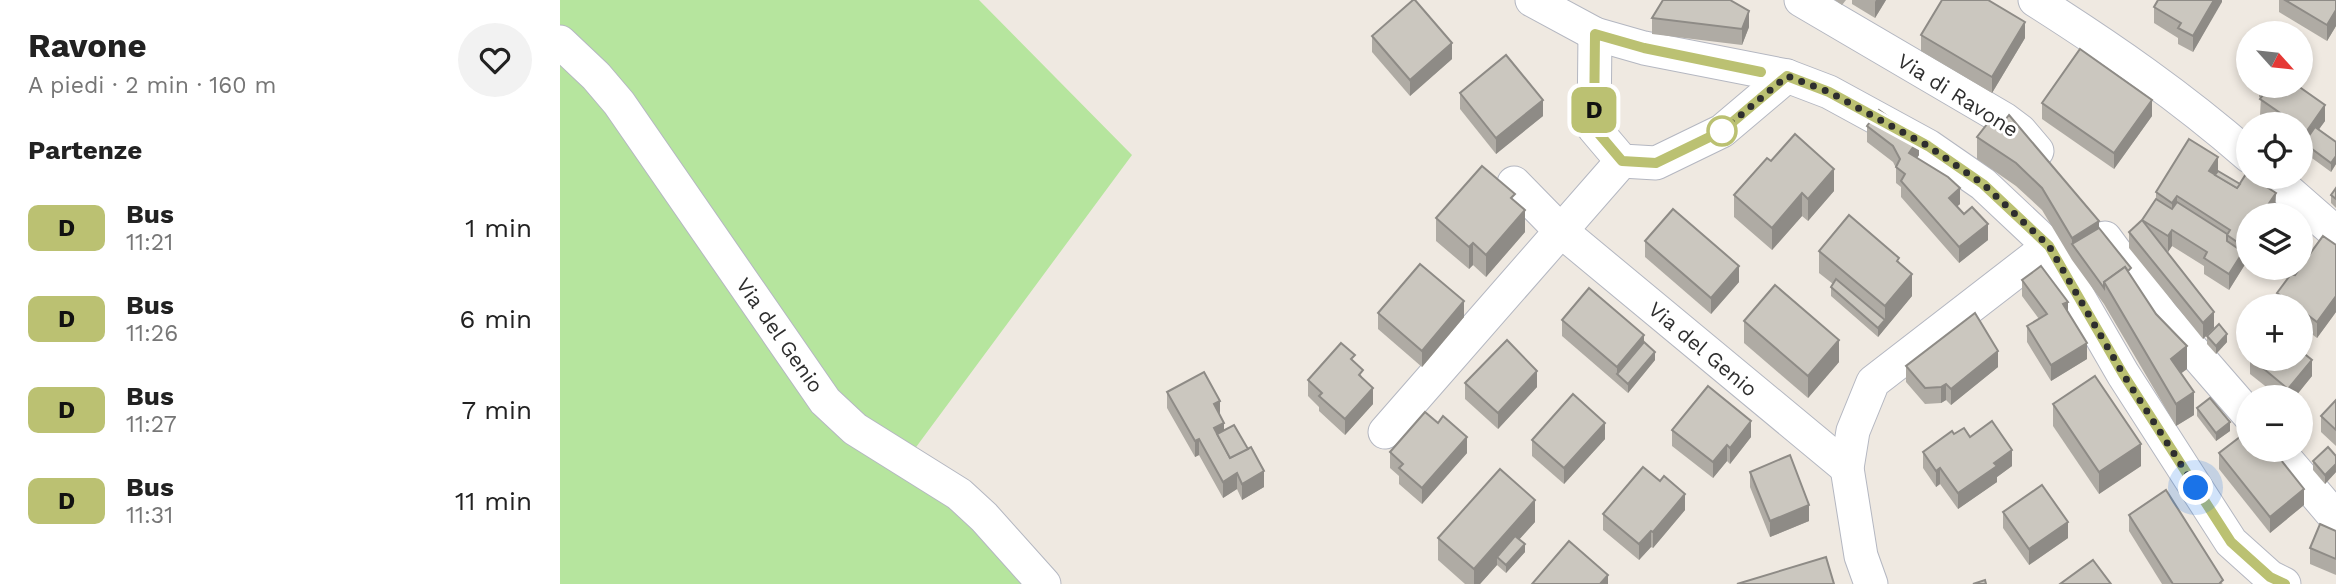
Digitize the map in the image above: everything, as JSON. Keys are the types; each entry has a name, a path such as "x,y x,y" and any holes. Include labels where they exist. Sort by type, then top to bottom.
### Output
{"street":[{"path":"1532,0 1595,34 1644,48 1787,76 1829,92 1928,146 1983,184 2049,246 2123,374 2231,542 2270,577 2284,584"},
{"name":"Via di Ravone","path":"1801,0 2004,119 2020,131 2058,176"},
{"path":"2035,0 2115,51 2199,112 2236,145"},
{"path":"1595,34 1594,128 1622,161 1656,163 1722,131 1787,76"},
{"name":"Via del Genio","path":"560,42 619,103 825,401 855,429 959,494 984,517 1044,584"},
{"path":"1385,432 1622,161"},
{"name":"Via del Genio","path":"1514,183 1560,230 1847,468"},
{"path":"2286,189 2336,233"},
{"path":"2090,219 2162,315 2236,400"},
{"path":"1871,584 1861,556 1847,468 1853,431 1873,382 2049,246"},
{"path":"2288,462 2336,517"}],"green space":[{"path":"560,0 979,0 1132,155 908,458 1022,584 560,584"}],"building":[{"path":"1413,0 1452,43 1410,80 1372,36"},
{"path":"1663,0 1730,0 1749,11 1742,29 1652,18"},
{"path":"1942,0 1988,0 2025,22 1992,77 1921,35"},
{"path":"2158,0 2214,0 2193,36 2178,28 2181,23 2154,7"},
{"path":"2285,0 2336,0 2336,10 2327,25"},
{"path":"2080,49 2152,100 2114,153 2042,103"},
{"path":"1506,55 1543,100 1496,138 1460,93"},
{"path":"2314,97 2325,105 2313,122 2313,112 2279,112 2260,99"},
{"path":"1879,110 1919,139 1909,153 1948,177 1960,188 1949,198 1964,214 1972,207 1988,224 1959,247 1901,181 1905,174 1896,167 1900,159 1893,146 1867,126"},
{"path":"2009,115 2099,221 2072,238 2042,188 2016,163 1977,137 1991,119 2001,125"},
{"path":"2315,127 2336,142 2336,156 2331,163 2313,150"},
{"path":"1795,134 1834,169 1808,199 1802,193 1772,228 1734,195 1767,158 1771,161"},
{"path":"2189,139 2218,157 2209,171 2236,189 2270,189 2276,193 2269,203 2236,203 2236,241 2227,235 2230,230 2177,196 2172,203 2156,192"},
{"path":"1482,166 1515,194 1511,198 1525,210 1486,255 1473,243 1469,247 1436,218"},
{"path":"2218,171 2236,182 2236,187 2215,175"},
{"path":"2156,199 2172,209 2177,202 2227,234 2227,241 2236,247 2236,263 2229,274 2204,258 2207,252 2172,230 2168,236 2142,220"},
{"path":"1673,209 1739,266 1711,298 1645,241"},
{"path":"1849,215 1899,258 1897,261 1912,274 1885,306 1819,251"},
{"path":"2142,220 2214,312 2203,323 2129,232"},
{"path":"2099,228 2131,268 2128,271 2125,267 2104,282 2104,288 2072,244"},
{"path":"2323,236 2336,245 2336,296 2317,322 2313,319 2313,294 2277,293 2287,280 2313,280 2313,250"},
{"path":"1420,264 1464,301 1422,351 1378,313"},
{"path":"2041,266 2068,302 2063,304 2087,343 2051,365 2027,326 2047,314 2022,280"},
{"path":"2125,267 2156,314 2187,346 2171,359 2194,392 2176,404 2104,282"},
{"path":"1836,279 1885,320 1878,328 1831,287"},
{"path":"1775,285 1839,340 1808,376 1744,321"},
{"path":"1589,288 1644,335 1617,367 1562,320"},
{"path":"1975,313 1998,351 1951,389 1946,384 1925,388 1906,366"},
{"path":"2219,324 2227,334 2216,346 2207,336"},
{"path":"1507,340 1537,371 1498,413 1465,383"},
{"path":"1644,342 1655,352 1628,384 1617,374"},
{"path":"1341,343 1355,355 1351,359 1363,370 1359,375 1373,388 1345,419 1319,396 1322,393 1308,380"},
{"path":"2266,371 2303,371 2291,385 2283,385"},
{"path":"1204,372 1220,401 1214,404 1224,423 1214,428 1230,458 1251,447 1264,471 1242,484 1237,473 1223,482 1199,439 1195,441 1167,392"},
{"path":"2095,376 2141,444 2099,472 2053,404"},
{"path":"1708,386 1751,421 1730,448 1727,445 1713,462 1672,430"},
{"path":"1573,394 1605,423 1564,468 1532,440"},
{"path":"2210,398 2230,422 2216,433 2197,408"},
{"path":"2336,400 2336,430 2321,416"},
{"path":"1425,412 1438,423 1443,416 1467,437 1422,488 1399,468 1403,464 1390,452"},
{"path":"1992,421 2012,450 1994,463 1997,466 1958,493 1940,468 1936,471 1923,452 1952,431 1954,434 1964,428 1970,437"},
{"path":"1234,425 1248,449 1230,458 1217,434"},
{"path":"2236,440 2236,462 2283,462 2304,489 2270,517 2219,453"},
{"path":"2328,447 2336,456 2336,464 2325,475 2313,461"},
{"path":"1790,455 1809,505 1770,521 1750,472"},
{"path":"1643,467 1660,481 1664,476 1685,494 1653,532 1639,544 1603,514"},
{"path":"1500,469 1535,500 1474,569 1438,538"},
{"path":"2042,485 2068,522 2029,549 2003,512"},
{"path":"2166,490 2223,580 2219,584 2173,584 2129,515"},
{"path":"2320,524 2336,531 2336,559 2310,548"},
{"path":"1515,536 1525,544 1506,565 1497,557"},
{"path":"1569,541 1608,575 1600,584 1532,584"},
{"path":"1826,557 1834,584 1737,584"},
{"path":"2093,560 2111,584 2060,584"}],"bus line":[{"name":"D","path":"1761,72 1644,48 1595,34 1594,128 1622,161 1656,163 1722,131 1787,76 1829,92 1928,146 1983,184 2049,246 2123,374 2231,542 2270,577 2285,584"}],"route":[{"path":"1722,131 1787,76 1829,92 1928,146 1983,184 2049,246 2123,374 2196,488"}]}
